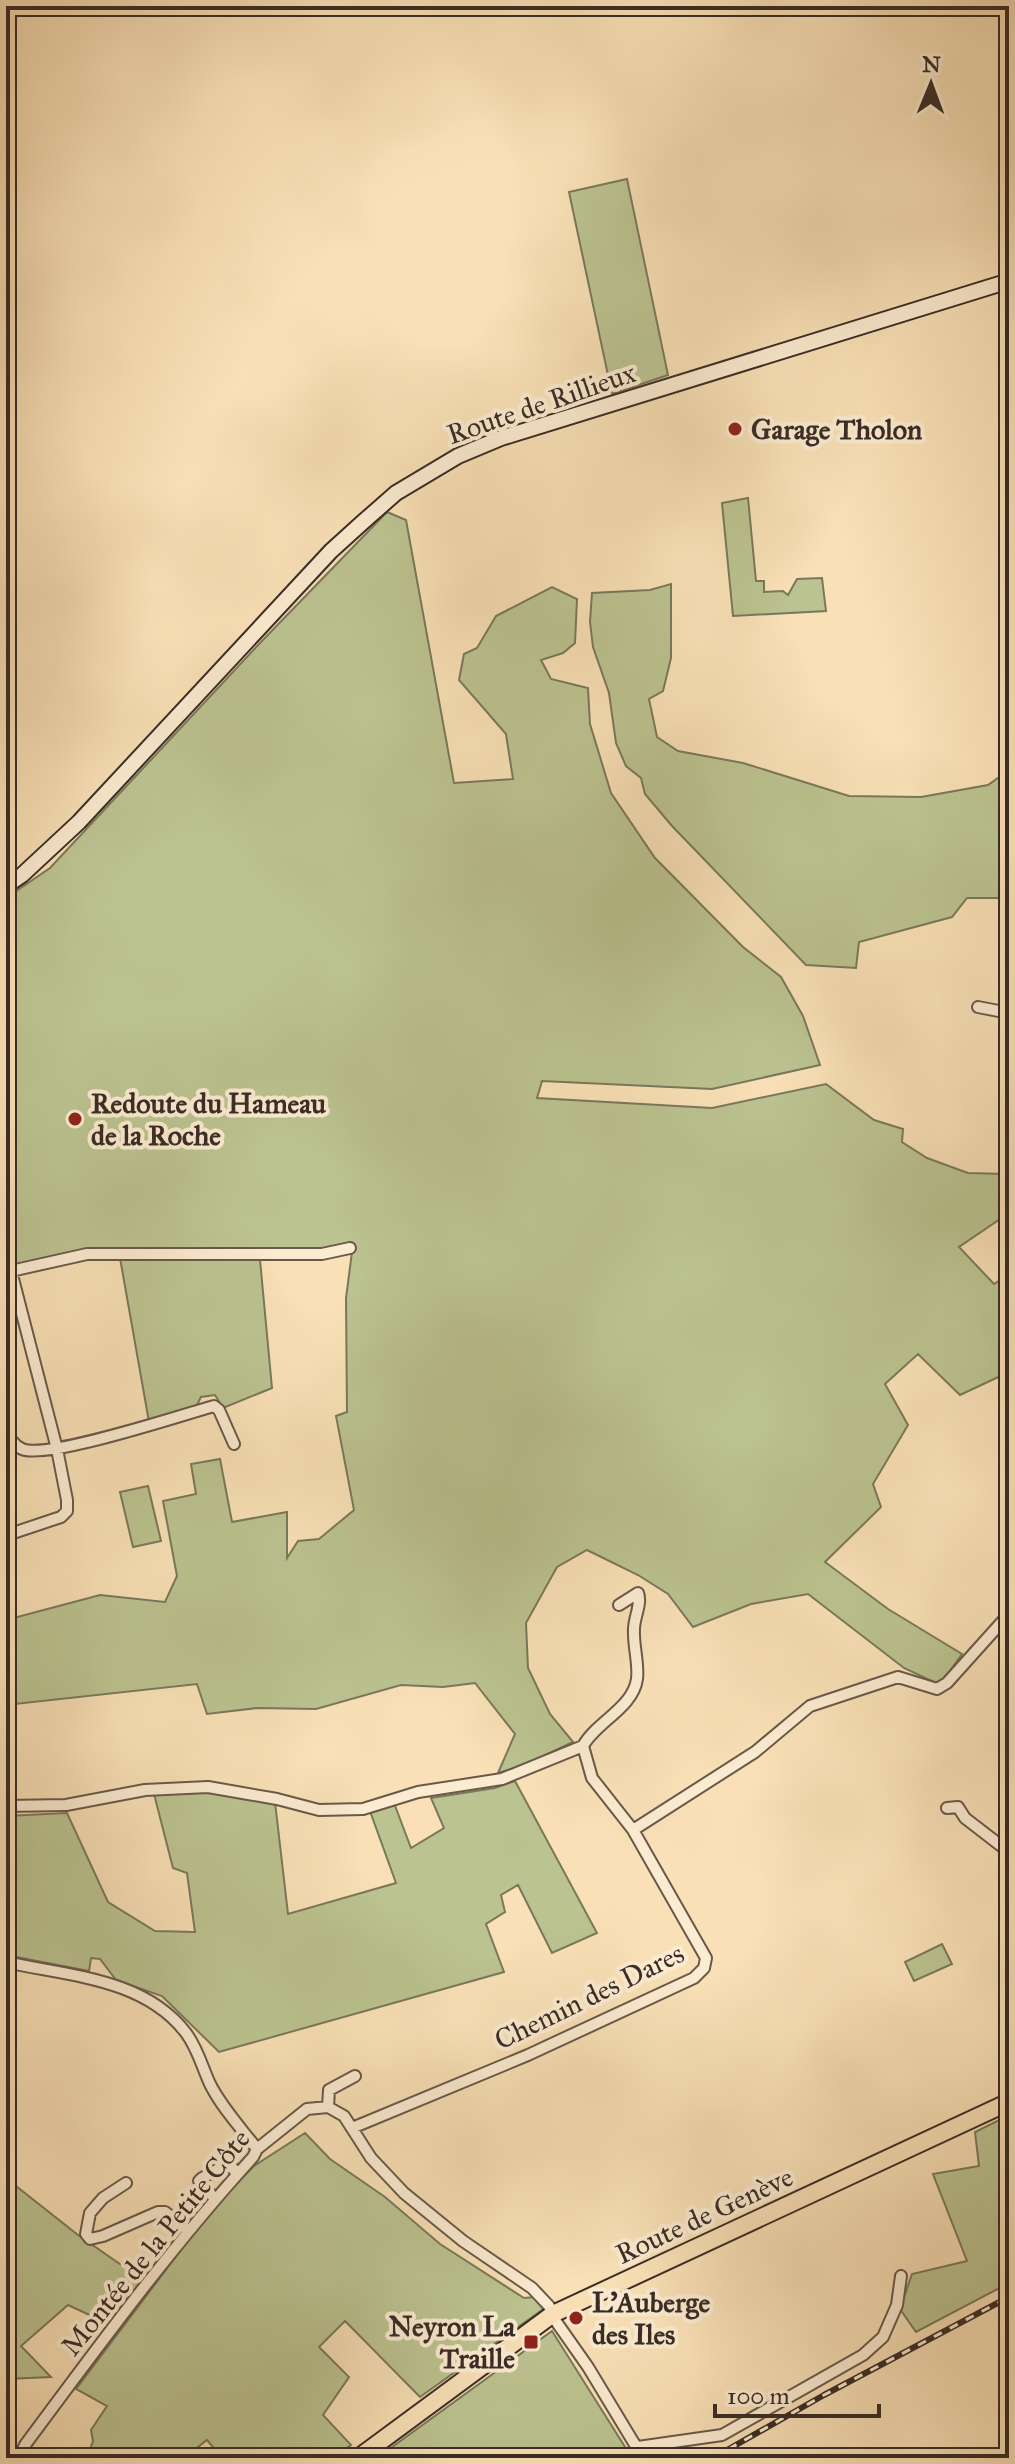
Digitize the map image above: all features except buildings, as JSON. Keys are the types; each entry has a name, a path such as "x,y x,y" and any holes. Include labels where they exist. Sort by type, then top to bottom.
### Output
{"main road":[{"name":"Route de Genève","path":"358,2458 553,2314 1009,2102"}],"street":[{"name":"Route de Rillieux","path":"6,886 79,822 331,551 409,485 458,456 501,438 1009,281"},
{"path":"978,1007 1009,1013"},
{"path":"8,1271 87,1254 322,1254 350,1248"},
{"path":"6,1250 8,1271 57,1449 67,1500 67,1511 61,1517 10,1534"},
{"path":"6,1430 13,1443 20,1448 29,1451 57,1449 214,1406 219,1410 234,1444"},
{"path":"6,1806 66,1805 145,1790 208,1787 319,1810 338,1811 363,1809 418,1792 502,1779 583,1746 588,1736 628,1698 637,1684 634,1626 640,1599 638,1593 619,1605"},
{"path":"633,1830 755,1752 810,1706 898,1677 937,1689 947,1683 1009,1614"},
{"name":"Chemin des Dares","path":"352,2128 528,2055 694,1978 704,1968 706,1958 633,1830 592,1778 583,1746"},
{"path":"947,1808 958,1807 965,1818 1009,1852"},
{"path":"6,1962 111,1984 152,2002 172,2017 187,2035 222,2105 257,2149"},
{"path":"355,2076 329,2090 328,2107 344,2116 371,2158 404,2193 463,2241 532,2288 549,2306 643,2458"},
{"name":"Montée de la Petite Côte","path":"19,2458 25,2445 80,2371 257,2149 307,2109 328,2107"},
{"path":"215,2199 199,2181 229,2163 237,2174"},
{"path":"126,2183 103,2198 90,2213 86,2234 90,2239 158,2212 165,2212 189,2231"},
{"path":"638,2447 722,2435 863,2355 883,2337 897,2305 901,2276"}],"green space":[{"path":"627,179 668,375 612,394 569,192"},
{"path":"748,498 756,581 764,581 764,592 783,591 788,595 797,579 822,578 826,611 733,616 722,503"},
{"path":"387,512 406,520 454,783 513,779 506,734 459,680 464,654 477,648 496,616 552,587 577,599 575,643 563,653 541,660 551,679 588,688 590,724 611,793 655,858 743,947 781,977 803,1016 820,1065 712,1089 542,1081 537,1098 712,1108 826,1084 874,1120 903,1129 902,1142 927,1158 968,1173 1006,1174 1009,1178 1009,1213 959,1247 994,1284 1009,1274 1009,1372 960,1395 918,1354 885,1384 908,1425 873,1484 881,1507 825,1562 888,1609 962,1654 940,1685 904,1668 808,1594 751,1604 693,1627 668,1594 587,1550 557,1567 526,1623 528,1668 550,1714 573,1742 524,1765 498,1773 515,1734 475,1683 443,1687 401,1685 316,1709 257,1708 207,1714 197,1684 6,1705 6,1620 100,1595 165,1602 177,1576 163,1501 196,1494 191,1464 220,1459 232,1522 287,1512 287,1558 298,1541 319,1539 354,1510 336,1416 347,1412 346,1298 352,1252 341,1248 119,1251 15,1266 6,1229 6,898 50,868"},
{"path":"671,584 671,658 663,691 649,699 657,737 678,751 743,763 849,796 921,797 988,785 1009,770 1009,898 967,898 952,917 859,942 856,968 806,965 672,826 645,794 641,778 626,766 616,743 609,693 593,647 590,622 592,593 650,590"},
{"path":"120,1258 260,1260 272,1388 223,1408 215,1395 201,1397 195,1409 149,1422"},
{"path":"148,1486 161,1541 133,1547 120,1492"},
{"path":"515,1781 597,1933 552,1953 518,1885 501,1895 505,1912 486,1924 504,1972 219,2052 162,1996 116,1980 100,1959 91,1958 89,1971 6,1955 6,1816 67,1813 108,1902 155,1931 195,1932 187,1873 173,1868 154,1794 210,1791 275,1802 288,1914 396,1883 370,1811 394,1803 411,1848 444,1828 431,1798 495,1788"},
{"path":"942,1944 952,1964 914,1981 905,1962"},
{"path":"1009,2115 1009,2283 916,2332 900,2309 912,2274 967,2261 933,2174 979,2166 975,2132"},
{"path":"305,2133 330,2159 385,2197 440,2244 524,2298 534,2297 542,2310 420,2397 345,2321 319,2347 349,2377 323,2415 351,2445 332,2458 222,2458 207,2440 184,2458 153,2458 147,2451 141,2458 87,2458 93,2441 91,2430 107,2406 76,2389 211,2210 254,2166"},
{"path":"16,2186 78,2235 143,2280 111,2325 68,2305 21,2346 51,2377 6,2379 6,2197"},
{"path":"552,2331 632,2458 377,2458"}],"railway":[{"path":"713,2458 1009,2297"}],"place":[{"name":"Garage Tholon","path":"735,429"},
{"name":"Redoute du Hameau de la Roche","path":"75,1119"},
{"name":"L'Auberge des Iles","path":"576,2318"},
{"name":"Neyron La Traille","path":"531,2342"}]}
